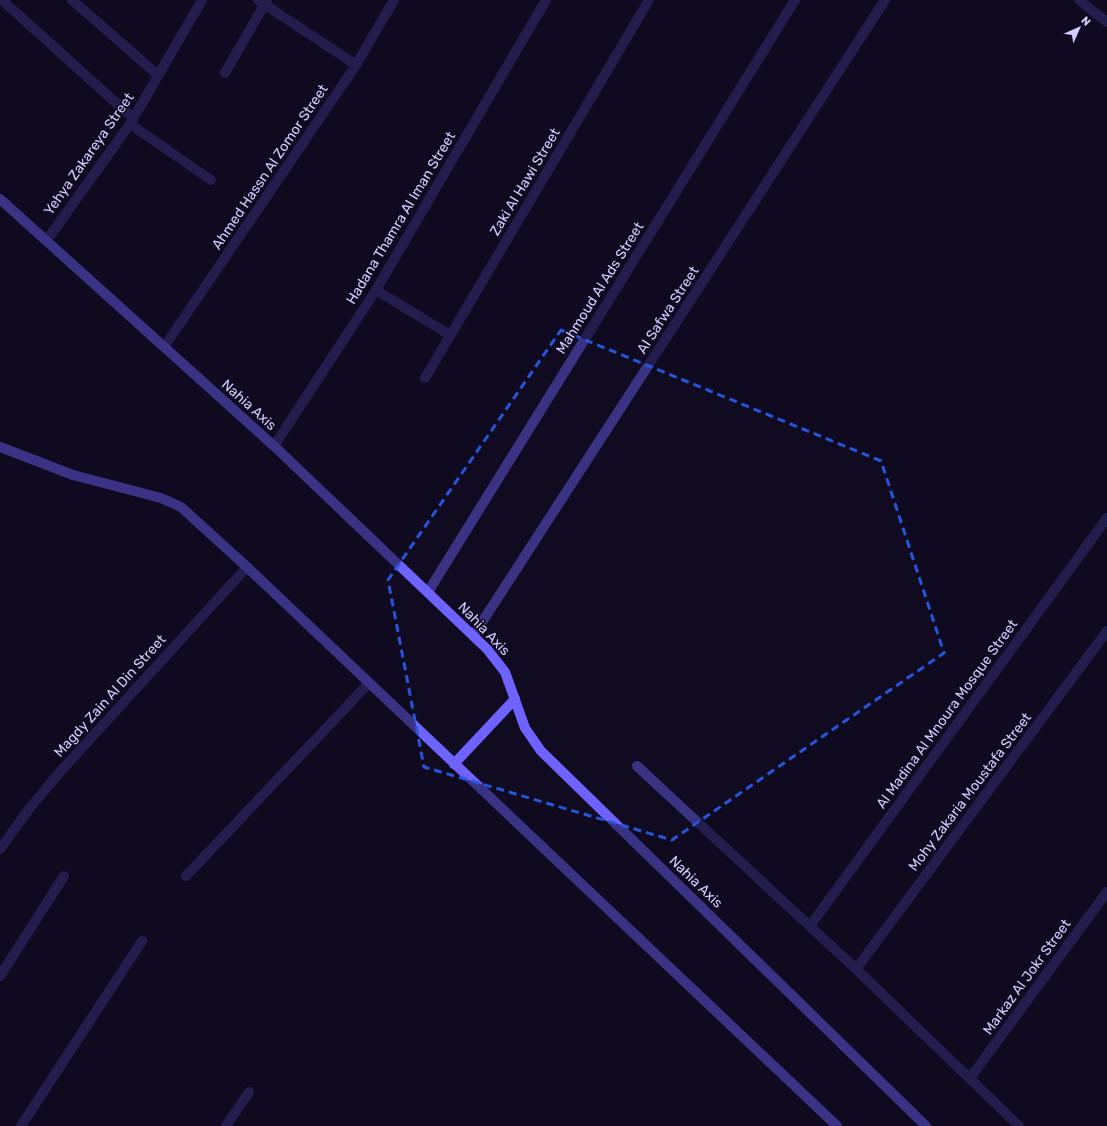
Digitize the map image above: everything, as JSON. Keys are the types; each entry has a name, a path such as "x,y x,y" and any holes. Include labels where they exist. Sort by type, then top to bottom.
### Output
{"main road":[{"name":"Nahia Axis","path":"0,199 274,446 428,592 497,660 505,672 525,728 541,751 926,1126"},
{"path":"0,447 73,475 160,498 181,507 369,682 837,1126"},
{"path":"454,764 515,699"}],"street":[{"path":"2,0 132,122 211,180"},
{"path":"72,0 158,75"},
{"name":"Yehya Zakareya Street","path":"47,240 132,122 202,0"},
{"name":"Ahmed Hassn Al Zomor Street","path":"164,347 356,65 394,0"},
{"name":"Hadana Thamra Al Iman Street","path":"274,446 376,290 546,0"},
{"name":"Zaki Al Hawi Street","path":"425,378 649,0"},
{"name":"Mahmoud Al Ads Street","path":"428,592 795,0"},
{"name":"Al Safwa Street","path":"473,636 885,0"},
{"path":"1079,0 1107,22"},
{"path":"224,73 264,1 356,65"},
{"path":"376,290 450,336"},
{"name":"Al Madina Al Mnoura Mosque Street","path":"810,926 1107,518"},
{"name":"Magdy Zain Al Din Street","path":"0,849 29,809 60,772 247,567"},
{"name":"Mohy Zakaria Moustafa Street","path":"856,969 1107,631"},
{"path":"186,876 369,682"},
{"path":"637,766 856,969 1019,1126"},
{"path":"0,976 64,876"},
{"name":"Markaz Al Jokr Street","path":"970,1078 1107,892"},
{"path":"21,1126 142,941"},
{"path":"226,1126 249,1092"}],"highlighted area":[{"path":"561,330 881,461 944,653 672,840 424,767 388,580"}]}
